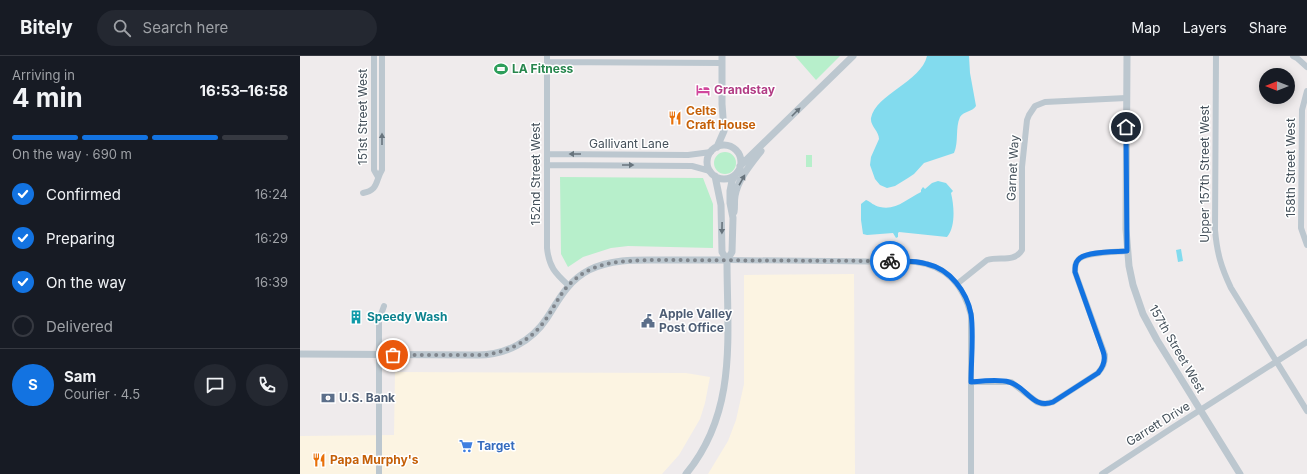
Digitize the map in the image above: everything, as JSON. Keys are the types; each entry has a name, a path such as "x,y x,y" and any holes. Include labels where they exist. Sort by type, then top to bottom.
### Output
{"street":[{"name":"151st Street West","path":"374,56 374,170 378,176"},
{"name":"151st Street West","path":"363,193 370,192 375,188 378,176 382,170 382,56"},
{"path":"740,166 769,140 853,56"},
{"name":"157th Street West","path":"1127,56 1127,251 1133,285 1148,325 1240,474"},
{"name":"Upper 157th Street West","path":"1216,56 1215,230 1217,252 1223,271 1231,288 1307,411"},
{"path":"1293,56 1307,68"},
{"path":"547,59 722,59 722,104 724,131 708,161 721,205 722,252 727,260"},
{"name":"152nd Street West","path":"547,59 548,256 554,271 568,285"},
{"name":"158th Street West","path":"1307,91 1302,110 1302,228 1307,245"},
{"name":"Garnet Way","path":"957,284 987,260 1014,258 1022,250 1022,167 1029,115 1035,106 1045,102 1126,98"},
{"path":"686,474 708,441 719,413 722,399 727,366 727,260 732,252 735,195 739,184 749,167 769,140"},
{"path":"714,150 727,146 737,151 741,161 732,181 730,191 730,203 733,218"},
{"name":"Gallivant Lane","path":"547,154 688,155 714,150"},
{"name":"Gallivant Lane","path":"547,166 692,166 712,173"},
{"path":"712,173 724,179 736,174"},
{"path":"971,382 1011,382 1037,402 1044,404 1053,402 1098,373 1105,362 1105,356 1075,272 1075,265 1078,260 1086,255 1127,251"},
{"path":"300,354 484,355 506,350 520,344 537,330 547,318 568,285 587,271 613,262 727,260 916,262 928,264 947,274 957,284 966,298 971,315 972,474"},
{"path":"379,474 379,320 384,306"},
{"name":"Garrett Drive","path":"1102,474 1307,342"}],"shaded area":[{"path":"854,274 855,474 708,474 728,441 736,420 744,384 744,275"},
{"path":"395,372 686,373 710,377 700,419 679,455 662,474 300,474 300,436 394,435"}],"green space":[{"path":"795,56 840,56 816,80"},
{"path":"725,152 733,155 736,163 733,171 725,174 717,171 714,163 717,155"},
{"path":"806,155 812,155 812,167 806,167"},
{"path":"560,177 703,178 713,204 713,248 628,246 611,248 583,257 568,267 561,254"}],"water":[{"path":"927,56 969,56 970,73 976,106 960,117 954,153 924,163 914,174 895,186 887,188 880,185 875,179 870,165 871,157 879,139 878,133 872,124 871,118 881,102 916,73 923,65"},
{"path":"938,181 946,183 953,191 951,193 953,204 953,222 950,233 947,237 899,232 898,237 896,238 893,233 863,234 861,204 866,200 874,205 886,208 897,206 921,192 923,187 925,189 932,183"},
{"path":"1181,249 1183,261 1178,262 1176,250"}],"way so far":[{"path":"393,355 484,355 513,348 526,340 542,325 562,292 573,280 587,271 607,263 651,260 890,261"}],"place":[{"name":"LA Fitness","path":"501,69"},
{"name":"Grandstay","path":"703,90"},
{"name":"Celts Craft House","path":"675,118"},
{"name":"Speedy Wash","path":"356,317"},
{"name":"Apple Valley Post Office","path":"648,321"},
{"name":"U.S. Bank","path":"328,398"},
{"name":"Target","path":"466,446"},
{"name":"Papa Murphy's","path":"319,460"}],"route":[{"path":"890,261 916,262 933,265 952,278 960,288 966,298 971,315 971,382 1007,381 1014,384 1040,404 1049,404 1053,402 1098,373 1105,362 1105,356 1075,272 1075,265 1082,256 1127,251 1126,127"}]}
